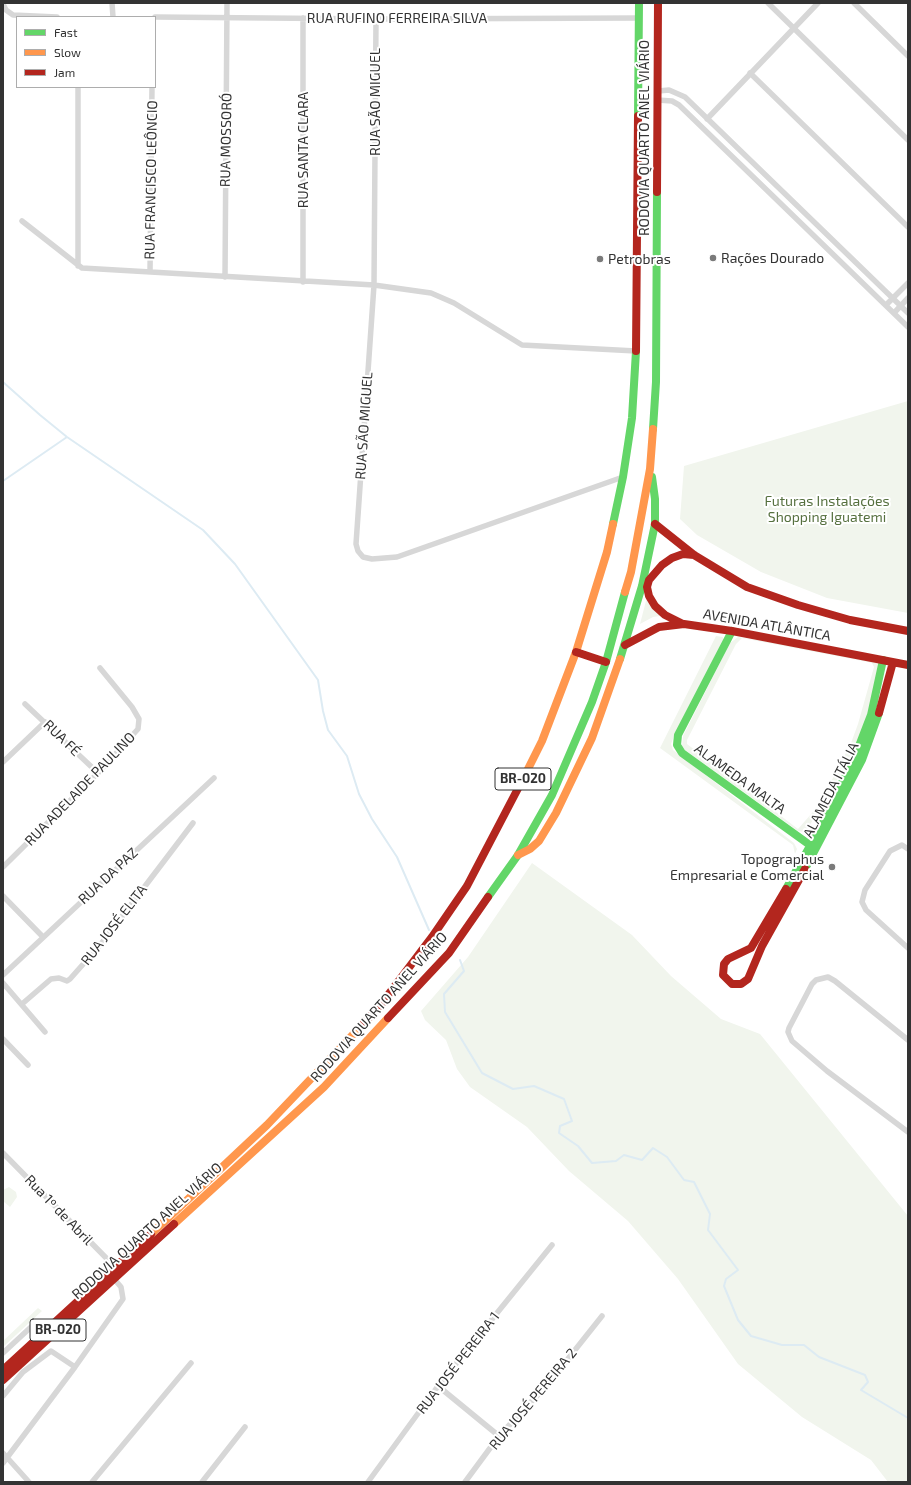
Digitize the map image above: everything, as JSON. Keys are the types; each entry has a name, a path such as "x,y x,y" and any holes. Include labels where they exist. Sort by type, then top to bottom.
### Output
{"main road":[{"name":"RODOVIA QUARTO ANEL VIÁRIO","path":"3,1380 324,1088 448,953 518,854 552,795 592,702 606,662 631,572 650,469 656,382 647,219 648,101 639,18 639,3"},
{"name":"RODOVIA QUARTO ANEL VIÁRIO","path":"3,1370 116,1268 267,1125 370,1017 398,984 470,880 542,741 576,652 607,552 623,477 632,418 647,219 648,101 658,91 658,3"},
{"path":"518,854 528,851 539,841 556,813 592,738 625,645 642,586 655,524 654,491 650,469"},
{"name":"AVENIDA ATLÂNTICA","path":"655,524 694,555 747,587 783,600 850,620 908,631"},
{"path":"684,624 665,615 655,606 649,596 647,588 649,580 662,565 672,558 683,554 694,555"},
{"name":"AVENIDA ATLÂNTICA","path":"625,645 660,627 684,624 732,631 908,665"},
{"name":"ALAMEDA MALTA","path":"732,631 678,735 677,745 682,753 816,848"},
{"path":"576,652 606,662"},
{"name":"ALAMEDA ITÁLIA","path":"883,660 871,715 816,848 756,941 744,953 728,960 724,964 723,975 728,981 736,985 745,982 762,946 816,848 871,739 893,662"},
{"path":"744,953 755,962"}],"street":[{"path":"112,3 113,16"},
{"name":"RUA MOSSORÓ","path":"225,277 227,3"},
{"path":"768,3 908,140"},
{"path":"707,118 818,3"},
{"path":"854,3 908,56"},
{"path":"3,4 6,10 13,15 35,16"},
{"name":"RUA RUFINO FERREIRA SILVA","path":"156,17 376,19 639,18"},
{"name":"RUA SANTA CLARA","path":"303,18 303,282"},
{"name":"RUA SÃO MIGUEL","path":"376,19 374,285 356,544 358,551 363,556 372,559 397,557 623,477"},
{"path":"750,73 908,227"},
{"path":"78,88 78,266"},
{"name":"RUA FRANCISCO LEÔNCIO","path":"150,272 152,88"},
{"path":"658,91 669,90 678,93 707,118 908,313"},
{"path":"648,101 669,100 676,103 908,327"},
{"path":"791,213 798,206"},
{"path":"22,221 78,266 86,269 374,285 431,293 445,298 522,345 636,351"},
{"path":"886,305 908,283"},
{"path":"894,313 908,298"},
{"name":"RUA ADELAIDE PAULINO","path":"3,867 98,773 129,740 140,724 132,707 100,668"},
{"name":"RUA FÉ","path":"25,704 98,773"},
{"path":"3,762 45,722"},
{"name":"RUA DA PAZ","path":"3,975 214,778"},
{"name":"RUA JOSÉ ELITA","path":"22,1004 51,979 59,978 67,981 70,979 101,944 193,823"},
{"path":"908,849 902,845 890,851 866,890 862,902 866,910 908,948"},
{"path":"3,896 43,937"},
{"path":"908,1040 835,981 828,978 816,980 812,984 788,1032 792,1041 827,1071 908,1132"},
{"path":"3,983 45,1032"},
{"path":"3,1039 28,1065"},
{"name":"Rua 1º de Abril","path":"3,1153 116,1268"},
{"name":"RUA JOSÉ PEREIRA 1","path":"368,1482 438,1386 552,1245"},
{"path":"3,1463 123,1299 121,1287 114,1280"},
{"name":"RUA JOSÉ PEREIRA 2","path":"465,1482 499,1436 548,1384 602,1316"},
{"path":"3,1353 35,1325 56,1321"},
{"path":"47,1340 51,1347 51,1351 75,1366"},
{"path":"3,1396 23,1372 51,1351"},
{"path":"92,1482 191,1363"},
{"path":"438,1386 499,1436"},
{"path":"202,1482 245,1427"},
{"path":"3,1453 30,1482"}],"green space":[{"name":"Futuras Instalações Shopping Iguatemi","path":"908,401 908,613 827,598 761,572 697,535 680,519 684,466"},
{"path":"647,597 660,616 653,617 640,624"},
{"path":"716,636 723,637 723,640 675,733 671,744 673,750 794,843 797,849 795,854 793,845 660,748"},
{"path":"738,637 879,660 872,701 858,745 808,828 804,832 798,831 685,750 682,746 683,736 730,643","holes":["742,638 872,663 874,667 851,743 819,805 798,829 687,744 687,740 736,644"]},
{"path":"532,863 632,935 671,976 721,1019 760,1034 908,1216 908,1482 888,1482 871,1460 802,1417 738,1364 678,1279 628,1221 569,1171 527,1127 470,1087 457,1069 446,1040 425,1020 421,1011 468,957"},
{"path":"9,1187 16,1192 17,1197 10,1207 3,1201 3,1190"},
{"path":"38,1308 42,1311 3,1347 3,1341"}],"waterway":[{"path":"3,382 67,437 203,530 235,564 318,680 328,730 347,756 359,794 372,819 397,857 429,930"},
{"path":"3,481 67,437"},
{"path":"460,960 464,971 444,994 445,1012 482,1073 513,1089 534,1086 564,1099 572,1121 560,1126 559,1133 578,1146 592,1163 616,1161 624,1155 642,1160 653,1148 667,1157 684,1180 694,1182 710,1214 708,1230 738,1270 726,1279 724,1286 738,1320 751,1336 782,1345 804,1345 819,1357 865,1375 868,1382 861,1390 908,1418"}],"traffic: fast":[{"path":"638,116 639,3"},
{"path":"653,429 656,382 657,192"},
{"path":"613,524 623,477 632,418 636,351"},
{"path":"620,659 642,586 655,524 655,499 652,477"},
{"path":"488,897 518,855 552,795 592,702 606,662 625,592"},
{"path":"732,631 678,735 677,745 682,753 814,848"},
{"path":"786,889 810,846 854,759 871,715 883,660"},
{"path":"805,869 862,760 879,713"}],"traffic: slow":[{"path":"625,592 631,572 650,469 653,429"},
{"path":"524,777 542,741 576,652 607,552 613,524"},
{"path":"518,855 530,849 539,841 556,813 592,738 620,659"},
{"path":"174,1224 324,1087 388,1018"},
{"path":"151,1234 267,1125 364,1023"}],"traffic: jam":[{"path":"657,192 658,3"},
{"path":"636,351 638,116"},
{"path":"655,524 694,555 747,587 798,605 850,620 908,631"},
{"path":"683,624 665,615 655,606 649,596 647,587 649,580 662,565 672,558 683,554 694,555"},
{"path":"625,645 659,627 684,624 732,631 908,665"},
{"path":"576,652 606,662"},
{"path":"879,713 893,662"},
{"path":"364,1023 379,1007 432,937 467,886 524,777"},
{"path":"786,889 751,948 728,959 724,964 723,975 732,984 741,984 748,979 762,946 805,869"},
{"path":"388,1018 449,953 488,897"},
{"path":"3,1380 174,1224"},
{"path":"3,1370 151,1234"}],"place":[{"name":"Rações Dourado","path":"713,258"},
{"name":"Petrobras","path":"600,259"},
{"name":"Topographus Empresarial e Comercial","path":"832,867"}]}
